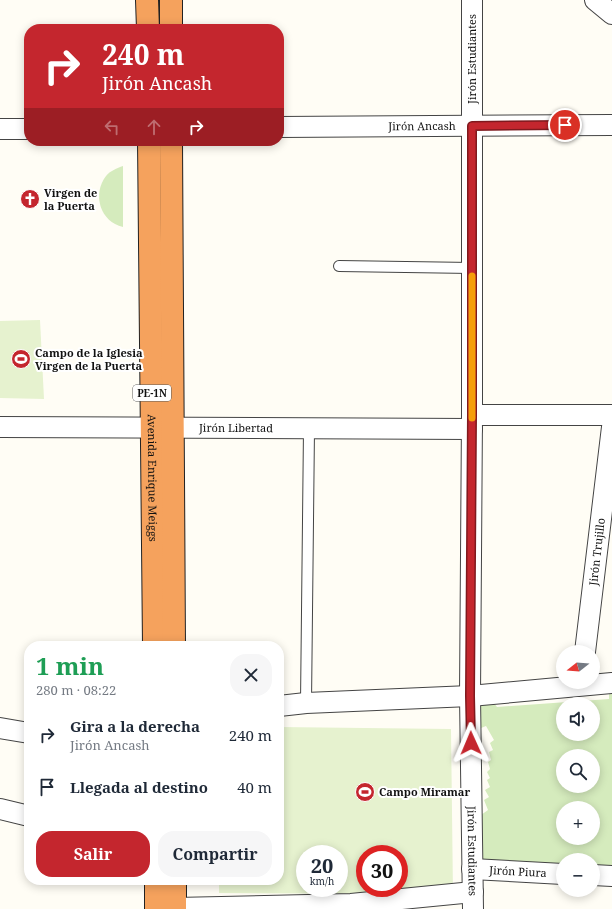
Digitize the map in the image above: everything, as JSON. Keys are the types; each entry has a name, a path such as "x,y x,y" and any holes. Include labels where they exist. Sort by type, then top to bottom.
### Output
{"highway":[{"path":"147,0 148,24"},
{"path":"171,0 171,24"},
{"name":"Avenida Enrique Meiggs","path":"149,146 174,641"},
{"name":"Avenida Enrique Meiggs","path":"154,641 171,146"},
{"path":"158,885 169,909"},
{"path":"169,909 173,885"}],"street":[{"name":"Jirón Estudiantes","path":"472,0 472,422 470,696 473,901"},
{"path":"595,0 612,14"},
{"name":"Jirón Ancash","path":"284,127 612,125"},
{"path":"0,129 24,129"},
{"name":"Jirón Libertad","path":"0,427 309,429 612,415"},
{"name":"Jirón Trujillo","path":"586,645 612,427"},
{"path":"600,683 612,683"},
{"path":"284,705 306,703 470,696 556,687"},
{"path":"0,728 24,731"},
{"path":"0,809 24,815"},
{"name":"Jirón Piura","path":"472,869 556,874"},
{"path":"600,875 612,876"},
{"path":"169,909 473,901"}],"lane":[{"path":"339,266 472,268"},
{"path":"306,703 309,429"}],"green space":[{"path":"123,166 123,227 115,224 109,219 104,213 99,199 102,183 106,176 112,171"},
{"name":"Campo de la Iglesia Virgen de la Puerta","path":"40,320 44,399 0,398 0,321"},
{"path":"609,693 612,693 612,872 600,871 600,853 556,853 556,869 481,864 474,820 488,810 484,800 489,797 485,790 490,787 487,780 490,778 487,772 490,769 488,762 491,760 489,752 493,750 490,743 494,740 486,726 476,730 479,701 490,698 497,707 556,703 556,741 600,741 600,700 609,699"},
{"name":"Campo Miramar","path":"284,727 451,729 453,894 408,894 408,845 356,845 356,894 348,894 348,845 296,845 296,893 219,893 219,885 284,885"}],"slow traffic":[{"path":"472,276 472,418"}],"place":[{"name":"Virgen de la Puerta","path":"30,199"},
{"name":"Campo de la Iglesia Virgen de la Puerta","path":"21,359"},
{"name":"Campo Miramar","path":"365,792"}],"route":[{"path":"471,743 472,126 565,125"}]}
